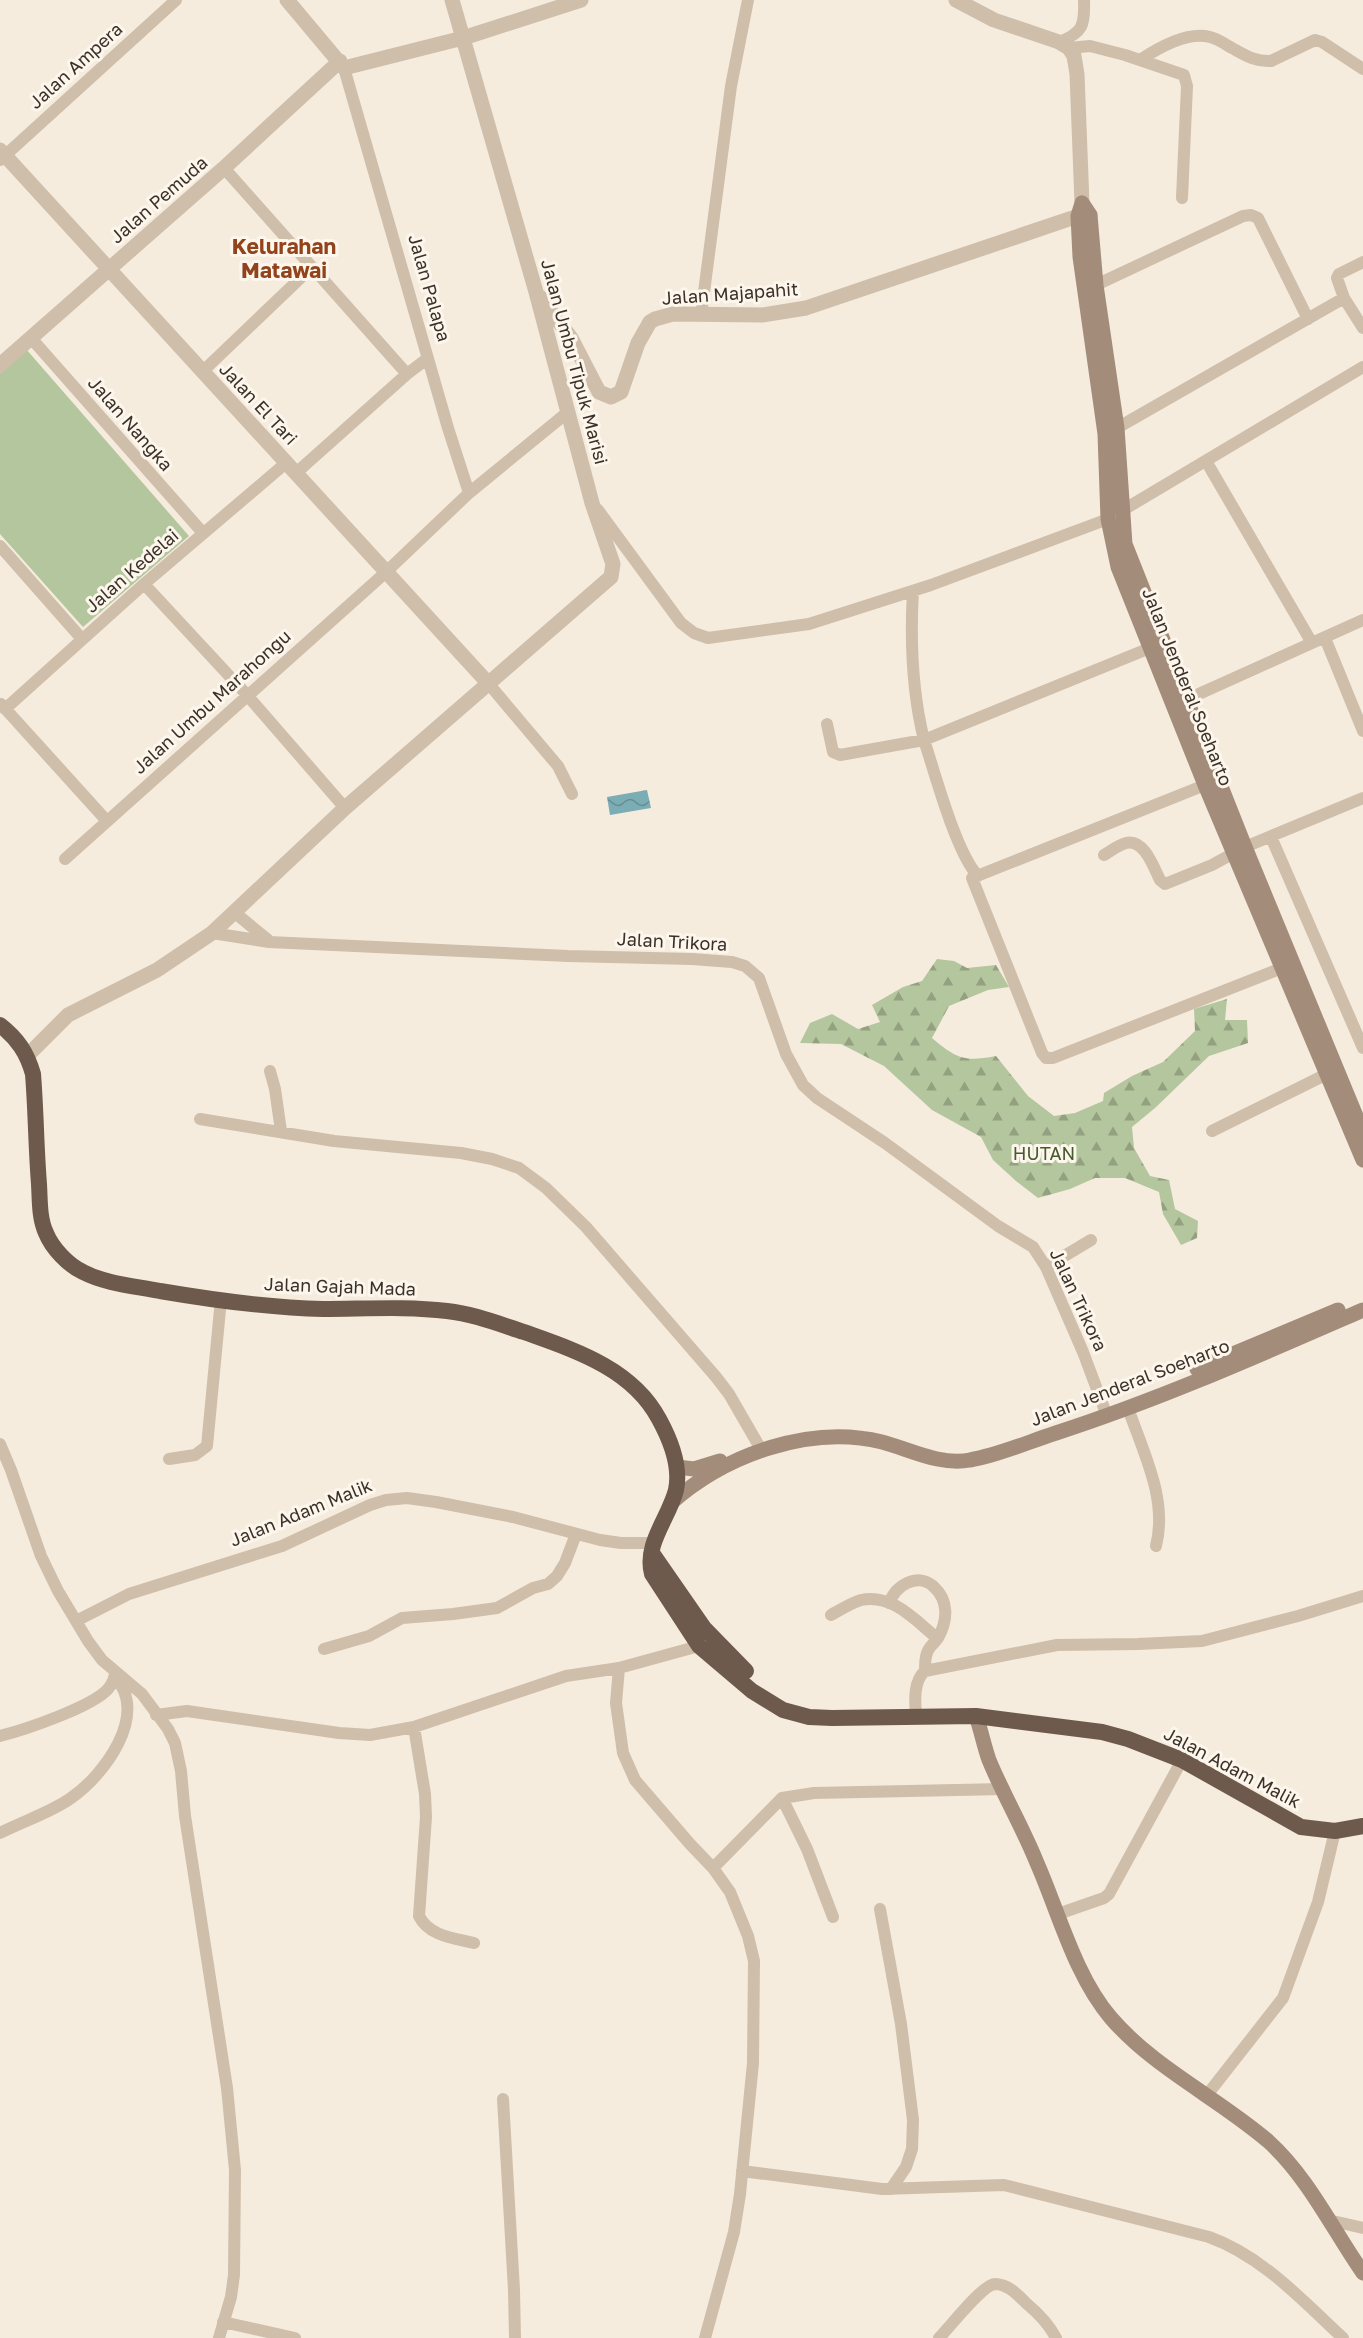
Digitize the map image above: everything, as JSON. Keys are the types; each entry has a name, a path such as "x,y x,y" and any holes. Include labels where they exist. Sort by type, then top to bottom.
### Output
{"highway":[{"path":"0,1025 17,1040 27,1056"},
{"name":"Jalan Gajah Mada","path":"27,1056 33,1074 42,1220 46,1233 71,1265 83,1273 126,1285 221,1299 297,1308 404,1308 449,1311 495,1322 570,1348 601,1363 638,1390 657,1416 669,1440 676,1467 676,1488 653,1548"},
{"name":"Jalan Adam Malik","path":"653,1548 650,1566 652,1574 699,1646 752,1691 783,1710 809,1717 890,1719 910,1716"},
{"name":"Jalan Adam Malik","path":"653,1548 704,1628 727,1654 768,1690 789,1702 815,1707 910,1716 976,1716 1102,1732 1128,1739 1182,1760 1301,1827 1335,1831 1363,1826"}],"main road":[{"name":"Jalan Jenderal Soeharto","path":"1084,211 1096,285 1111,431 1118,567 1150,648 1179,703 1240,850 1331,1072 1363,1160"},
{"name":"Jalan Jenderal Soeharto","path":"1084,211 1080,256 1111,431"},
{"name":"Jalan Jenderal Soeharto","path":"1114,515 1205,785 1240,850 1282,968 1331,1072 1363,1133"},
{"name":"Jalan Jenderal Soeharto","path":"1105,1412 1128,1408 1363,1300"},
{"name":"Jalan Jenderal Soeharto","path":"676,1467 694,1469 708,1466 760,1447 814,1439 859,1437 943,1460 962,1461 987,1456 1363,1310"},
{"name":"Jalan Jenderal Soeharto","path":"671,1503 710,1475 760,1447"},
{"path":"976,1716 989,1759 1075,1956 1099,2002 1110,2017 1137,2044 1267,2141 1285,2158 1363,2273"}],"street":[{"name":"Jalan Ampera","path":"2,155 176,0"},
{"name":"Jalan Palapa","path":"287,0 342,64 469,493"},
{"name":"Jalan Umbu Tipuk Marisi","path":"27,1056 68,1016 158,970 212,933 345,808 611,577 613,564 592,503 536,292 452,0"},
{"path":"701,315 731,86 748,0"},
{"path":"956,0 994,20 1058,42 1090,46 1180,74 1187,82 1182,198"},
{"path":"1058,42 1076,35 1081,29 1084,0"},
{"path":"342,64 463,39 576,1"},
{"path":"1140,60 1174,41 1200,37 1212,38 1257,61 1271,61 1315,40 1322,42 1363,69"},
{"name":"Jalan Jenderal Soeharto","path":"1058,42 1074,56 1077,74 1084,211"},
{"name":"Jalan Pemuda","path":"0,365 342,64"},
{"name":"Jalan El Tari","path":"2,155 488,683"},
{"path":"224,168 407,374"},
{"name":"Jalan Majapahit","path":"536,292 572,338 599,392 605,396 617,396 621,392 638,343 650,322 666,315 762,315 806,308 1084,211"},
{"path":"1096,285 1243,216 1251,215 1258,218 1308,319"},
{"path":"1363,262 1339,274 1337,278 1344,298 1363,328"},
{"path":"202,372 312,267"},
{"path":"1111,431 1344,298"},
{"name":"Jalan Nangka","path":"30,338 203,533"},
{"name":"Jalan Kedelai","path":"3,706 203,533 291,468 428,358"},
{"path":"592,503 681,623 694,633 708,638 809,624 913,591 1114,515 1363,367"},
{"path":"385,573 469,493 568,412"},
{"path":"1206,461 1312,643"},
{"path":"0,546 82,639"},
{"name":"Jalan Umbu Marahongu","path":"65,859 385,573"},
{"path":"144,584 247,695 345,808"},
{"path":"913,591 911,622 914,697 924,740 959,842 978,876"},
{"path":"1179,703 1363,620"},
{"path":"1325,638 1363,731"},
{"path":"827,724 833,752 840,755 924,740 1150,648"},
{"path":"488,683 558,766 572,794"},
{"path":"3,706 106,820"},
{"path":"1205,785 972,880 1042,1053 1046,1058 1053,1059 1282,968"},
{"path":"1104,855 1127,843 1136,843 1143,849 1160,880 1165,884 1363,798"},
{"path":"1271,837 1363,1048"},
{"path":"234,912 269,942"},
{"name":"Jalan Trikora","path":"212,933 269,942 392,949 624,953 732,962 745,966 759,978 786,1053 803,1085 817,1098 885,1143 998,1226 1033,1247 1046,1267 1083,1352 1105,1412"},
{"path":"270,1071 281,1131"},
{"path":"1212,1131 1331,1072"},
{"path":"200,1119 334,1141 461,1153 510,1164 529,1174 555,1196 605,1248 716,1377 729,1394 760,1447"},
{"path":"1046,1267 1091,1240"},
{"path":"169,1459 195,1455 207,1446 221,1299"},
{"path":"1128,1408 1158,1495 1161,1514 1156,1546"},
{"path":"0,1444 47,1570 76,1621 102,1660 115,1674 142,1694 168,1729 175,1743 181,1771 184,1816 227,2088 235,2170 236,2249 231,2297 219,2338"},
{"name":"Jalan Adam Malik","path":"76,1621 129,1594 282,1546 370,1505 386,1500 407,1498 436,1502 513,1517 576,1534 653,1548"},
{"path":"324,1649 369,1636 402,1617 453,1614 497,1608 533,1588 548,1584 565,1563 576,1534"},
{"path":"888,1603 893,1593 908,1583 923,1580 933,1586 942,1596 945,1607 945,1617 937,1638 926,1655 925,1671 918,1680 910,1716"},
{"path":"925,1671 1057,1645 1202,1641 1363,1596"},
{"path":"831,1614 860,1600 888,1603 903,1610 937,1638"},
{"path":"156,1715 187,1711 320,1731 370,1735 414,1727 566,1676 619,1668 699,1646"},
{"path":"619,1668 616,1703 621,1746 635,1780 713,1868 730,1892 748,1936 754,1961 753,2063 742,2171 734,2232 705,2338"},
{"path":"0,1736 31,1728 87,1703 107,1690 115,1674"},
{"path":"0,1833 73,1797 93,1780 110,1758 122,1738 126,1720 125,1696 115,1674"},
{"path":"414,1727 425,1794 426,1817 419,1916 423,1925 430,1931 474,1943"},
{"path":"1058,1914 1104,1898 1109,1893 1182,1760"},
{"path":"713,1868 782,1798 821,1793 1004,1789"},
{"path":"782,1798 807,1849 833,1917"},
{"path":"1207,2095 1283,1998 1318,1902 1335,1831"},
{"path":"880,1909 901,2024 913,2120 912,2149 906,2167 891,2189"},
{"path":"503,2099 515,2338"},
{"path":"742,2171 875,2189 1004,2185 1209,2237 1234,2246 1253,2259 1342,2338"},
{"path":"1328,2220 1363,2228"},
{"path":"939,2338 986,2287 997,2284 1006,2286 1030,2306 1043,2318 1056,2338"},
{"path":"223,2322 295,2338"}],"green space":[{"path":"26,349 189,536 83,627 0,534 0,373"},
{"name":"HUTAN","path":"937,959 954,961 967,968 996,965 1009,987 988,990 949,1006 932,1038 948,1051 961,1057 976,1059 996,1056 1028,1096 1054,1116 1075,1113 1103,1101 1104,1093 1132,1076 1163,1062 1195,1031 1194,1009 1227,999 1225,1020 1247,1020 1248,1043 1209,1056 1132,1127 1134,1148 1150,1176 1169,1180 1175,1209 1198,1221 1197,1238 1181,1245 1163,1214 1159,1192 1125,1178 1095,1178 1070,1189 1038,1198 993,1160 981,1137 932,1110 884,1066 841,1044 800,1043 810,1023 832,1014 858,1029 880,1022 872,1005 903,987 922,981"}],"water":[{"path":"647,790 651,808 610,815 607,797"}],"district":[{"name":"Kelurahan Matawai","path":"284,259"}]}
